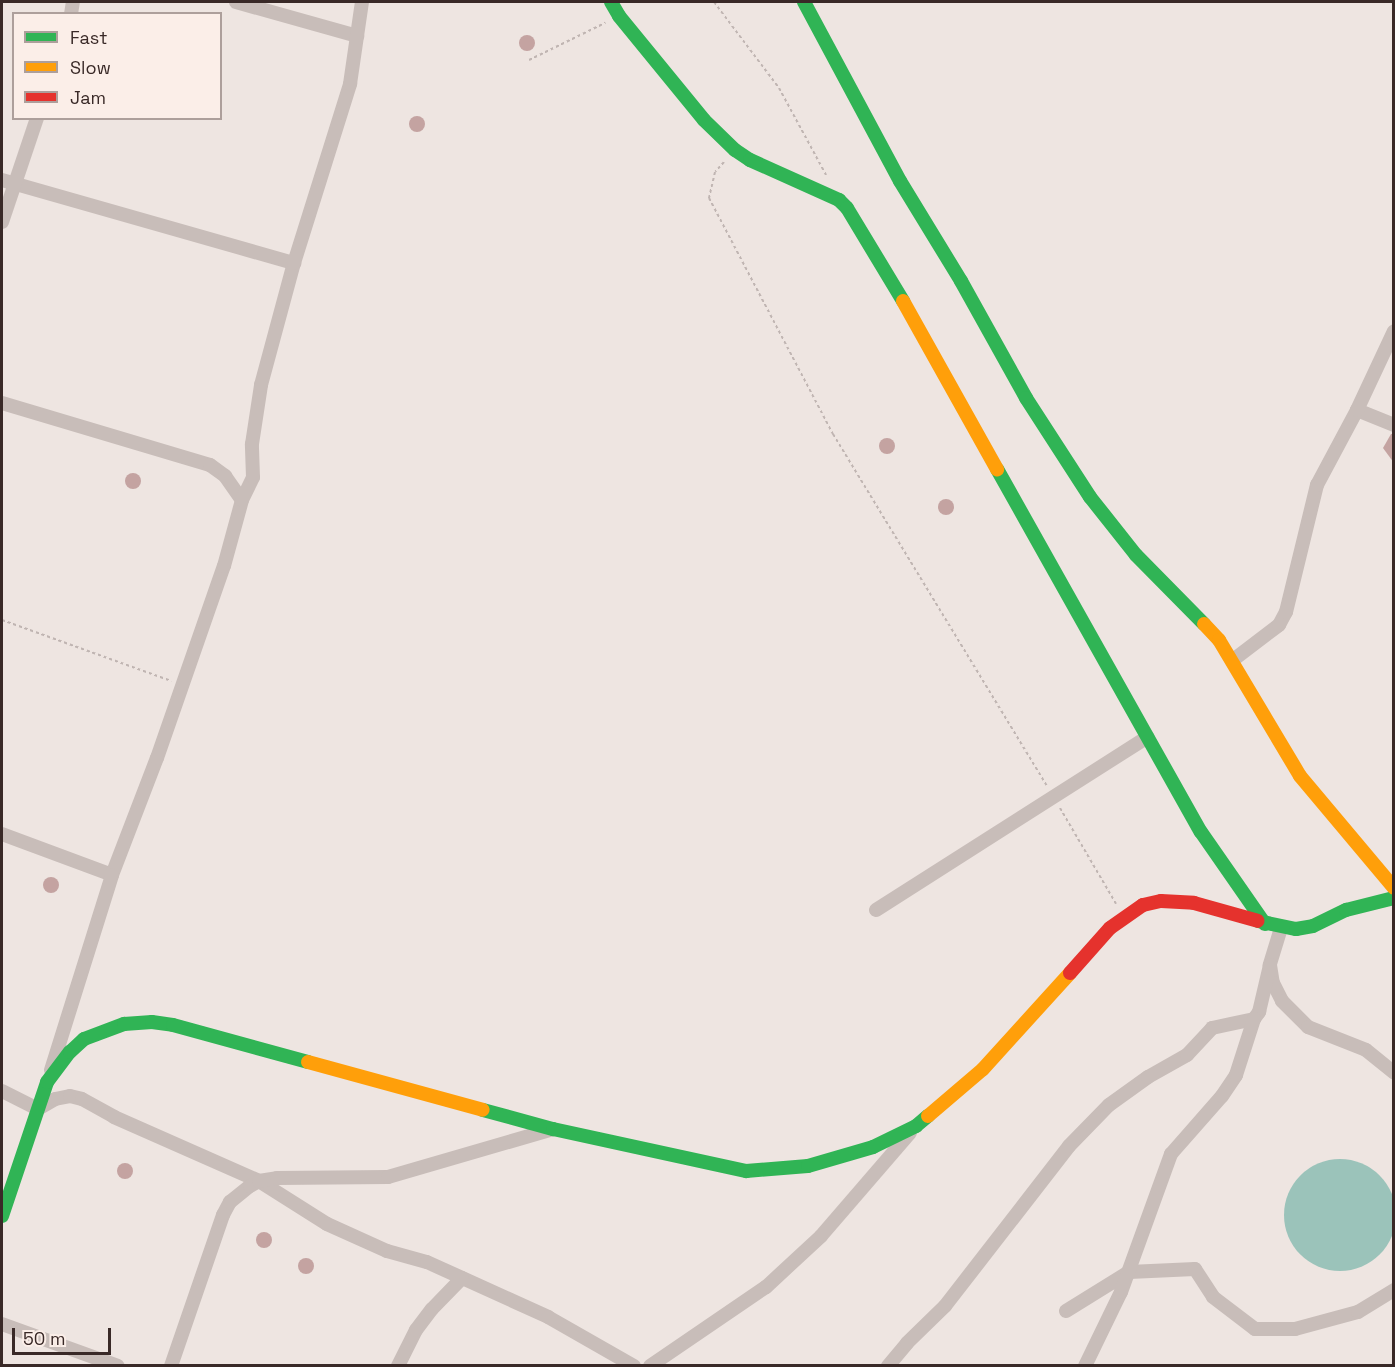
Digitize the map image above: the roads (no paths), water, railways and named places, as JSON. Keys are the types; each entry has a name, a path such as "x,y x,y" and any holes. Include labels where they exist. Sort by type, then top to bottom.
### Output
{"street":[{"path":"236,2 357,36"},
{"path":"2,1216 112,875 224,566 242,500 253,477 252,444 261,385 294,263 350,84 362,2"},
{"path":"611,2 619,16 704,120 735,150 750,160 839,200 847,208 925,336 1202,832 1265,924"},
{"path":"804,2 900,181 1072,471 1112,527 1136,555 1200,618 1233,660 1300,776 1394,888"},
{"path":"2,222 8,182 36,120"},
{"path":"8,182 294,263"},
{"path":"1233,660 1279,625 1286,612 1317,485 1358,410 1394,331"},
{"path":"2,403 210,465 225,476 242,500"},
{"path":"1358,410 1394,425"},
{"path":"876,910 1148,737"},
{"path":"2,834 112,875"},
{"path":"650,1365 766,1287 821,1236 916,1126 983,1069 1110,928 1143,905 1194,903 1281,928 1313,926 1346,910 1394,898"},
{"path":"1085,1365 1129,1272 1171,1154 1222,1096 1236,1075 1254,1018 1259,1012 1281,928"},
{"path":"1270,965 1277,993 1300,1021 1308,1027 1366,1050 1394,1073"},
{"path":"888,1365 945,1306 1069,1146 1109,1105 1148,1077 1187,1055 1212,1028 1254,1018"},
{"path":"47,1082 70,1052 84,1039 124,1024 152,1022 184,1028 553,1130 747,1171 808,1166 873,1147 916,1126"},
{"path":"2,1091 38,1109"},
{"path":"38,1109 55,1100 70,1096 82,1099 114,1117 259,1181 327,1224 387,1251 427,1262 548,1317 634,1365"},
{"path":"171,1365 223,1215 239,1193 259,1181 277,1178 388,1177 553,1130"},
{"path":"1066,1311 1129,1272 1195,1269 1213,1297 1255,1329 1295,1329 1358,1312 1394,1290"},
{"path":"398,1365 416,1330 432,1309 462,1278"},
{"path":"2,1324 118,1365"}],"water":[{"path":"1340,1159 1362,1163 1380,1175 1392,1193 1396,1215 1392,1237 1380,1255 1362,1267 1340,1271 1318,1267 1300,1255 1288,1237 1284,1215 1288,1193 1300,1175 1318,1163"}]}
